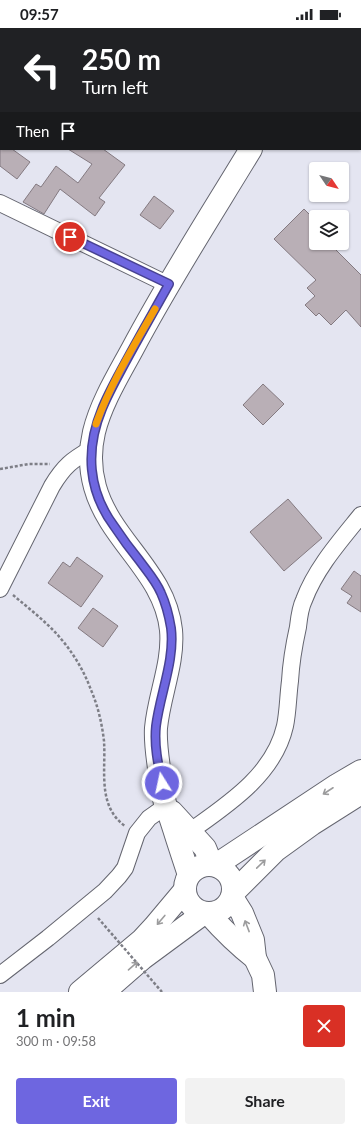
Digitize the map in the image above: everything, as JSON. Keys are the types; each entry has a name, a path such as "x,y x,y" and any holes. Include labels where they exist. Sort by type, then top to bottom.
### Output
{"main road":[{"path":"80,992 142,940 154,927 187,882 196,869 199,867 208,864 225,870 233,882 233,894 230,902 218,912 206,913 197,910 191,905 187,898 187,882 166,806 157,759 156,727 172,647 168,612 161,592 109,520 100,504 94,486 91,449 94,431 102,409 141,333 250,150"},
{"path":"214,865 361,771"},
{"path":"233,894 276,850 312,824 358,799"},
{"path":"166,806 205,848 214,865"},
{"path":"233,894 253,940 255,958 263,975 265,992"},
{"path":"206,913 239,946 255,958"},
{"path":"104,992 143,958 206,913"}],"street":[{"path":"0,203 169,284"},
{"path":"1,587 58,475 74,459 91,449"},
{"path":"189,832 247,787 275,753 285,726 292,658 303,602 311,583 320,568 361,515"},
{"path":"0,975 48,938 114,883 125,868 137,833 149,818 166,806"}],"path":[{"path":"0,469 29,464 66,466"},
{"path":"1,587 52,629 78,663 92,691 101,724 104,741 105,788 108,805 120,822 129,830 137,833"},
{"path":"98,918 162,992"}],"building":[{"path":"0,150 13,150 30,162 17,179 0,166"},
{"path":"70,150 104,150 125,165 99,198 105,202 95,216 60,189 44,214 23,202 36,184 41,187 56,166 78,183 92,164"},
{"path":"154,196 174,211 160,229 140,215"},
{"path":"304,209 309,214 309,250 336,250 361,275 361,327 346,310 331,325 319,313 316,316 305,305 315,296 307,288 316,280 274,239"},
{"path":"263,384 284,404 263,425 243,405"},
{"path":"288,499 322,538 284,571 250,532"},
{"path":"77,557 103,576 81,607 48,583 63,562 70,567"},
{"path":"354,571 361,576 361,612 347,603 352,596 341,589"},
{"path":"93,608 118,626 103,647 78,628"}],"slow traffic":[{"path":"96,424 120,372 155,309"}],"route":[{"path":"70,237 169,284 120,372 102,409 94,431 91,449 94,486 100,504 109,520 161,592 168,612 172,647 156,727 157,759 162,783"}]}
